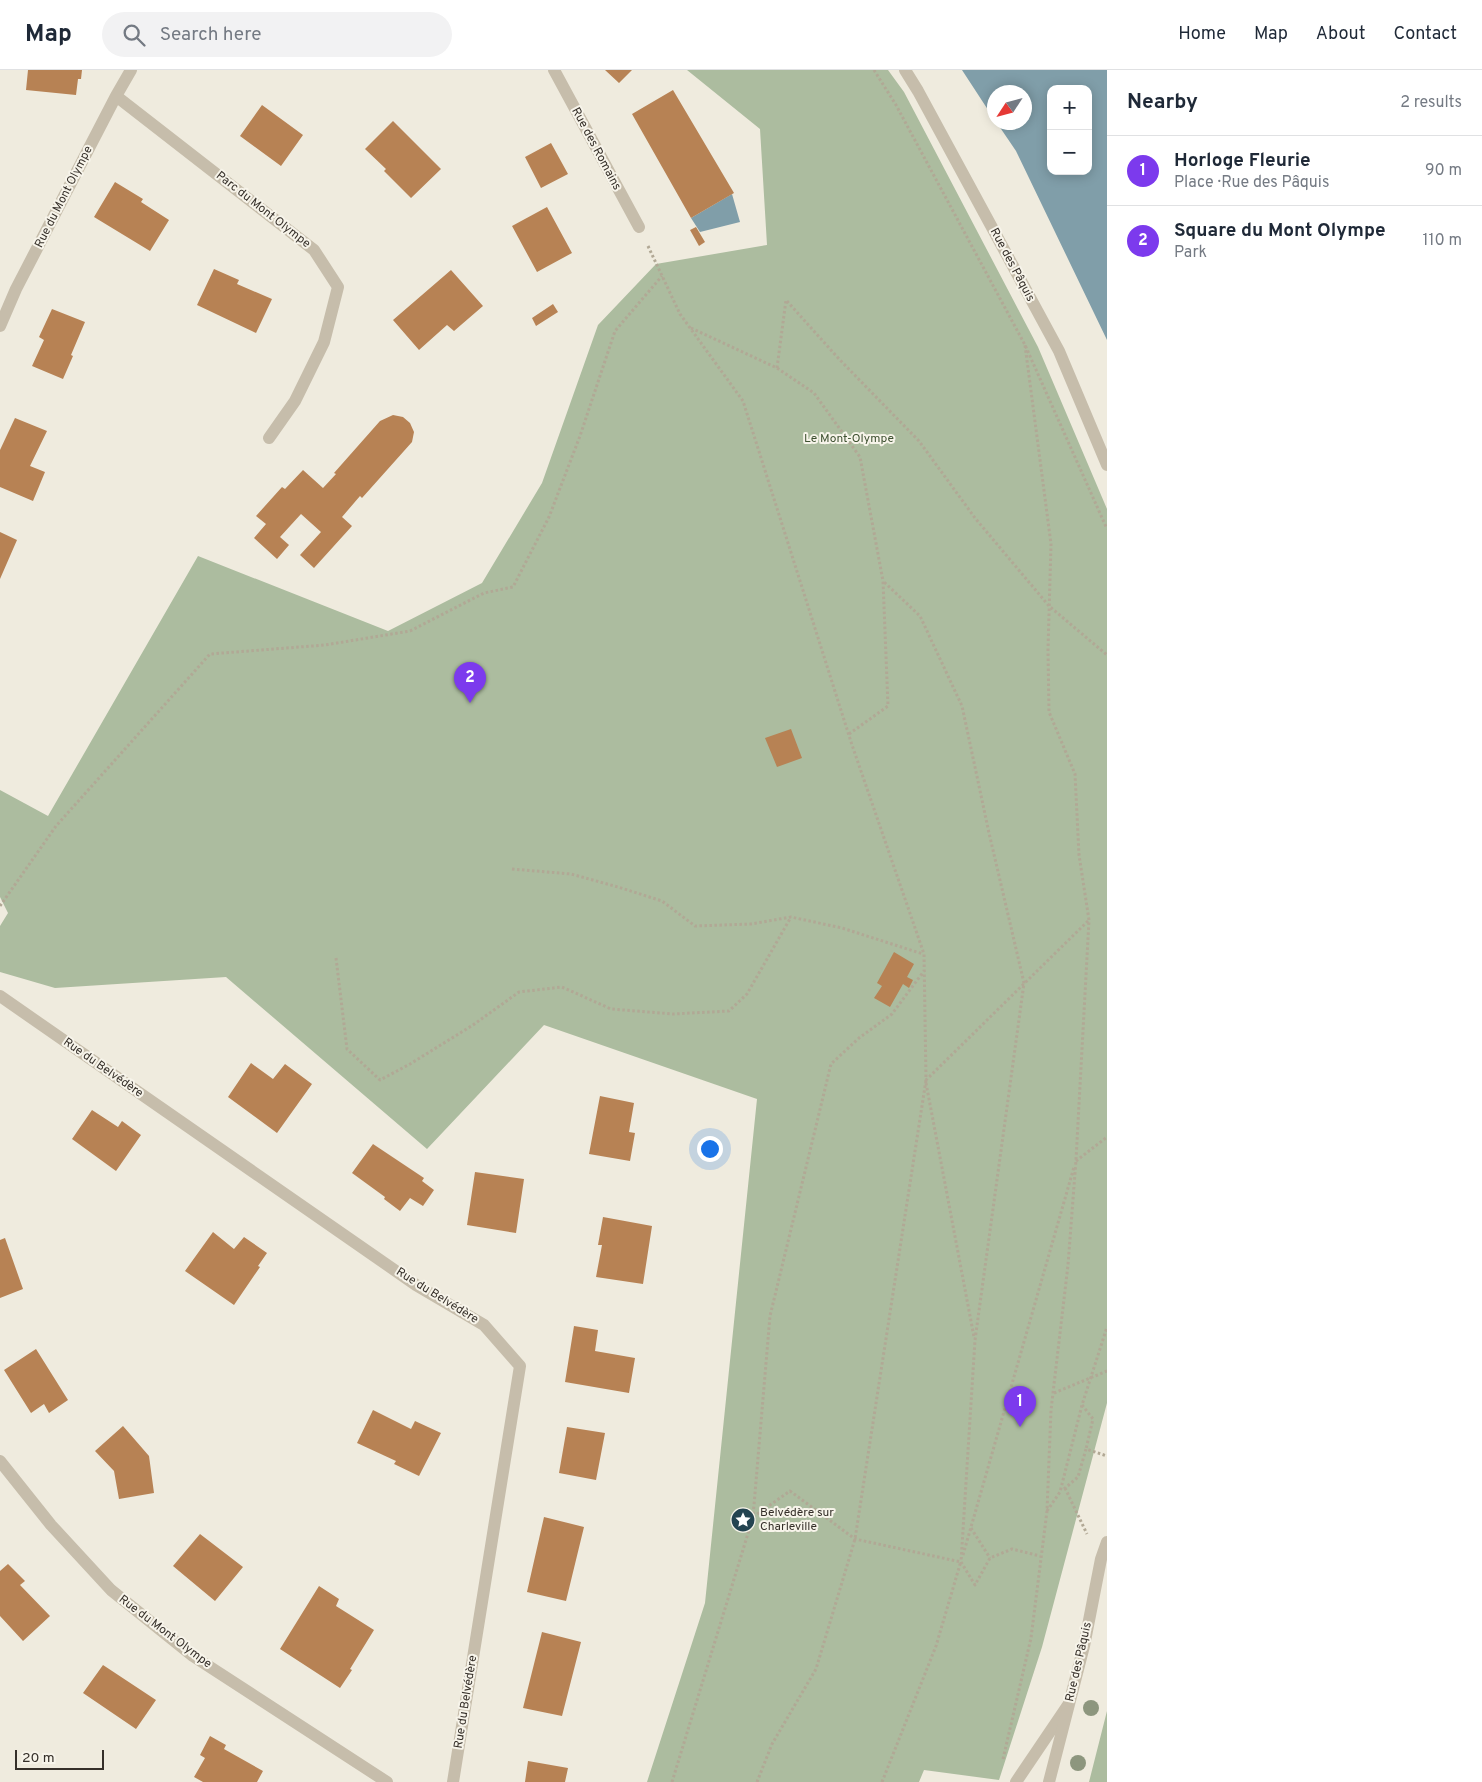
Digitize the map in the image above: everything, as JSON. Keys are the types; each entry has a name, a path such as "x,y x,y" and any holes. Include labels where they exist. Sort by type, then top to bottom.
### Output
{"street":[{"name":"Rue du Mont Olympe","path":"0,326 16,289 131,70"},
{"name":"Rue des Romains","path":"554,70 639,227"},
{"name":"Rue des Pâquis","path":"905,70 1059,351 1107,465"},
{"name":"Parc du Mont Olympe","path":"116,96 314,250 338,287 324,342 295,401 268,438"},
{"name":"Rue du Belvédère","path":"0,996 416,1285 484,1325 520,1366 454,1782"},
{"name":"Rue du Mont Olympe","path":"0,1461 52,1525 111,1590 192,1656 387,1782"},
{"name":"Rue des Pâquis","path":"1049,1782 1084,1646 1101,1560 1107,1542"},
{"path":"1016,1782 1070,1703"}],"path":[{"path":"874,70 896,105 1025,345 1107,529"},
{"path":"639,227 680,314 743,401 849,734 924,954 926,1080 975,1340"},
{"path":"0,906 56,826 210,654 325,645 410,632 484,593 513,586 549,517 580,436 615,331 662,276"},
{"path":"778,368 786,300 919,441 975,518 1049,606 1107,656"},
{"path":"691,328 778,368 814,393 860,457 882,581 888,706 849,734"},
{"path":"1003,1761 1031,1638 1047,1511 1054,1394 1068,1265 1076,1160 1089,920 1079,855 1075,774 1049,712 1051,544 1025,345"},
{"path":"882,581 920,616 962,706 1024,983 975,1340 961,1562 975,1584 990,1558 1012,1549 1040,1556"},
{"path":"512,869 570,874 618,888 662,902 695,926 750,924 791,917 842,928 924,954"},
{"path":"336,958 346,1049 380,1080 473,1025 519,992 562,987 611,1010 674,1014 729,1012 747,994 791,917"},
{"path":"757,1782 772,1744 816,1669 855,1539 926,1080 1089,920"},
{"path":"672,1782 753,1517 770,1316 831,1064 859,1038 892,1014 924,970"},
{"path":"882,1782 936,1646 1076,1160 1107,1137"},
{"path":"1060,1492 1082,1404 1107,1327"},
{"path":"1054,1394 1107,1372"},
{"path":"1047,1511 1060,1492 1078,1477 1093,1419 1082,1404"},
{"path":"1086,1449 1107,1456"},
{"path":"1065,1488 1088,1535"},
{"path":"753,1517 790,1491 855,1539 961,1562"},
{"path":"971,1528 990,1558"}],"green space":[{"name":"Le Mont-Olympe","path":"687,70 888,70 904,92 1038,347 1107,509 1107,1403 1042,1647 999,1780 924,1770 919,1782 647,1782 705,1603 757,1099 544,1025 427,1149 226,977 55,988 0,972 0,926 8,913 0,897 0,790 48,816 198,556 388,631 482,583 542,483 598,325 656,264 767,245 760,129"},
{"path":"1107,1711 1107,1782 1089,1782"}],"water":[{"path":"962,70 1107,70 1107,340 1016,151 1002,130 1032,130 1032,85 987,85 987,108"},
{"path":"732,194 740,222 700,232 691,218"}],"building":[{"path":"28,70 82,70 81,79 78,79 76,95 26,90"},
{"path":"605,70 632,70 619,83"},
{"path":"673,90 734,193 691,218 632,114"},
{"path":"262,105 303,135 281,166 240,136"},
{"path":"393,121 441,169 411,198 384,171 386,169 365,149"},
{"path":"551,143 568,174 541,188 525,157"},
{"path":"115,182 143,199 141,202 169,220 150,251 94,217"},
{"path":"547,207 572,253 537,272 512,226"},
{"path":"696,227 705,242 699,246 690,230"},
{"path":"214,269 239,280 237,284 272,299 256,333 197,305"},
{"path":"451,270 483,306 454,331 447,325 419,350 393,320"},
{"path":"553,304 558,312 536,326 532,318"},
{"path":"52,309 85,322 63,379 32,366 44,340 39,337"},
{"path":"393,415 403,417 410,423 414,432 412,442 362,498 360,496 342,517 352,526 314,568 300,555 321,532 301,514 280,537 289,545 277,559 254,538 266,524 256,516 282,487 285,489 303,470 323,488 380,421"},
{"path":"15,418 47,431 30,466 45,472 33,501 0,487 0,450"},
{"path":"0,532 17,540 0,579"},
{"path":"791,729 802,758 777,767 765,738"},
{"path":"894,952 914,964 907,977 913,980 909,988 903,984 890,1007 874,998 882,986 877,983"},
{"path":"251,1063 273,1079 285,1064 312,1084 277,1133 228,1097"},
{"path":"600,1096 634,1103 629,1132 635,1133 630,1161 589,1154"},
{"path":"92,1110 118,1127 122,1121 141,1135 116,1171 72,1139"},
{"path":"373,1144 424,1178 422,1181 434,1190 423,1206 410,1198 400,1211 384,1199 385,1197 352,1173"},
{"path":"475,1172 524,1179 516,1233 467,1225"},
{"path":"603,1217 652,1226 643,1284 596,1277 602,1245 598,1245"},
{"path":"213,1232 234,1249 244,1237 267,1253 258,1266 260,1267 234,1305 185,1271"},
{"path":"5,1238 23,1289 0,1298 0,1240"},
{"path":"574,1326 598,1330 595,1351 635,1358 629,1393 565,1382"},
{"path":"36,1349 68,1400 49,1413 44,1404 31,1413 4,1370"},
{"path":"373,1410 411,1429 415,1421 441,1433 419,1476 394,1464 396,1461 357,1443"},
{"path":"123,1426 149,1456 154,1493 119,1499 114,1471 95,1451"},
{"path":"567,1427 605,1433 596,1480 559,1473"},
{"path":"544,1517 584,1527 566,1601 527,1592"},
{"path":"200,1534 243,1567 215,1601 173,1566"},
{"path":"8,1564 25,1581 20,1585 50,1616 23,1641 0,1616 0,1571"},
{"path":"319,1586 339,1599 336,1606 374,1630 340,1688 280,1649"},
{"path":"542,1632 581,1642 562,1716 523,1708"},
{"path":"103,1665 156,1700 136,1729 83,1693"},
{"path":"210,1736 226,1745 224,1749 263,1771 257,1782 203,1782 194,1777 205,1758 200,1755"},
{"path":"528,1761 568,1768 565,1782 525,1782"}],"place":[{"name":"Square du Mont Olympe","path":"470,703"},
{"name":"Horloge Fleurie","path":"1020,1427"},
{"name":"Belvédère sur Charleville","path":"743,1520"}]}
